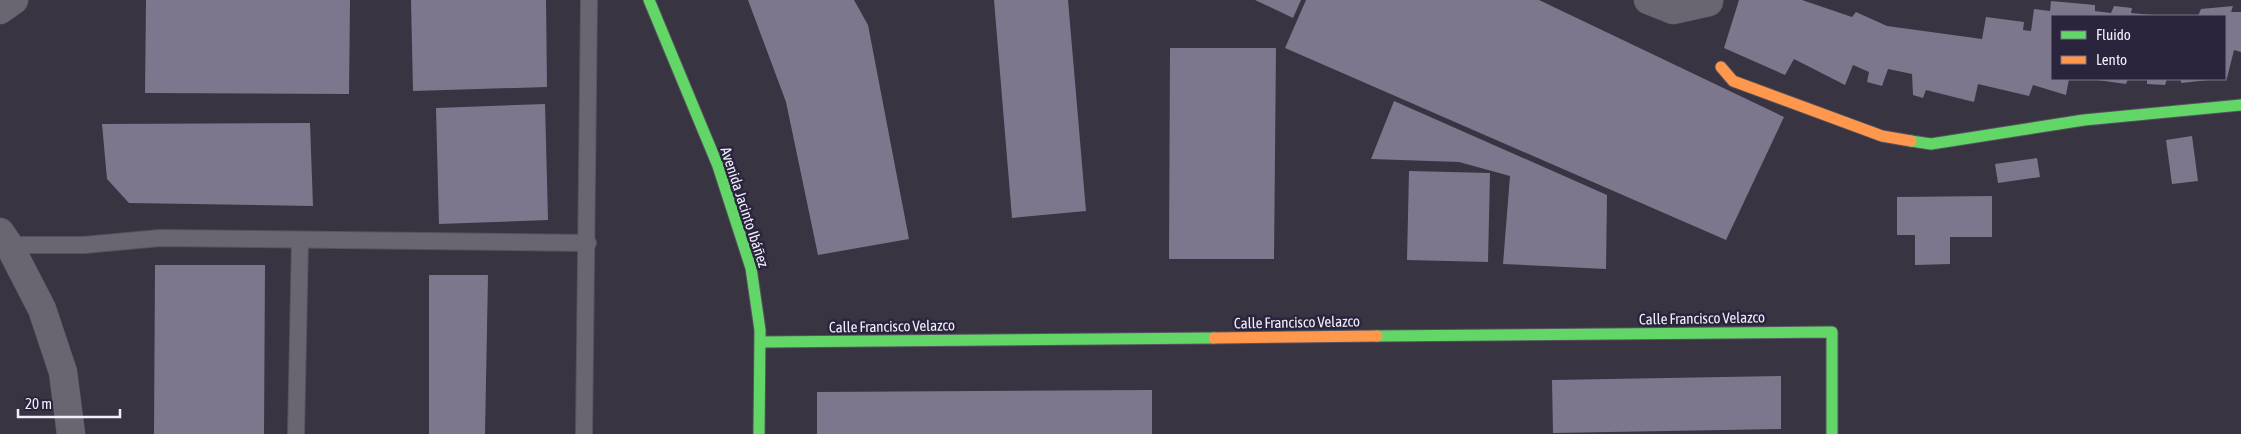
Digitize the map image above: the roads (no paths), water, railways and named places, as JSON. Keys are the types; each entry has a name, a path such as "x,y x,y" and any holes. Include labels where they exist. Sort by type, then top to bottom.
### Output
{"street":[{"path":"0,10 14,0"},
{"name":"Avenida Jacinto Ibáñez","path":"649,0 725,184 752,270 762,342 759,434"},
{"path":"1648,0 1673,10 1708,2 1709,0"},
{"path":"1721,67 1733,81 1882,136 1931,144 2084,120 2241,105"},
{"path":"4,238 42,309 63,372 71,434"},
{"name":"Calle Francisco Velazco","path":"762,342 1832,332 1832,434"}],"lane":[{"path":"584,434 588,243 589,0"},
{"path":"4,238 84,245 160,238 588,243"},
{"path":"296,434 300,240"}]}
